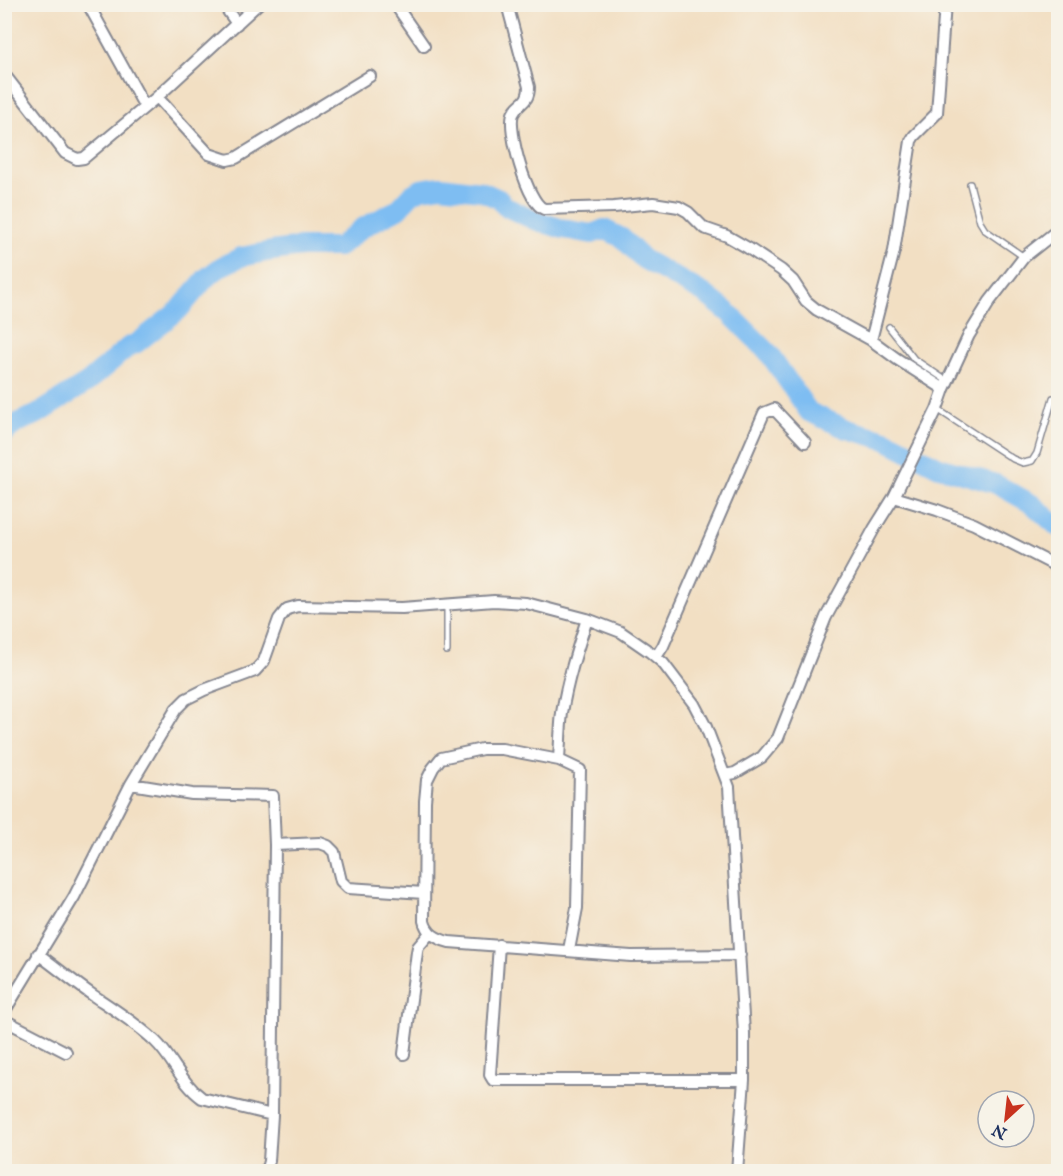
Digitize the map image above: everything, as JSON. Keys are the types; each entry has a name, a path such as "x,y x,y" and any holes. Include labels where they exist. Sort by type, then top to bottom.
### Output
{"street":[{"path":"223,4 237,24"},
{"path":"4,74 65,153 77,159 90,155 258,4"},
{"path":"395,4 424,46"},
{"path":"507,4 529,87 528,97 513,113 512,127 522,175 538,207 544,209 614,207 653,203 679,207 688,212 704,228 727,236 781,270 793,281 806,301 817,310 871,340 897,359 945,385"},
{"path":"871,340 894,251 911,141 937,113 945,4"},
{"path":"90,9 145,107"},
{"path":"157,97 209,154 227,160 236,158 370,76"},
{"path":"725,775 735,773 762,757 778,738 826,616 894,497 978,319 1024,257 1059,230"},
{"path":"656,657 663,646 764,413 774,409 805,442"},
{"path":"894,497 974,524 1059,567"},
{"path":"4,1012 74,897 131,784 181,704 204,690 255,671 264,661 279,619 287,609 298,606 402,608 494,601 517,602 587,619 621,632 656,657 694,704 725,775 729,788 740,955 744,1080 737,1172"},
{"path":"559,760 562,714 568,683 587,619"},
{"path":"569,950 577,908 580,770 559,760 502,749 482,749 441,758 427,780 425,801 424,921 426,928 436,938 449,942 632,956 740,955"},
{"path":"131,784 192,794 273,796 275,845 272,1115 269,1161 266,1172"},
{"path":"275,845 320,843 328,846 334,852 341,881 348,888 424,893"},
{"path":"404,1054 418,947 430,933"},
{"path":"499,945 490,1075 493,1080 744,1080"},
{"path":"38,954 140,1028 161,1047 187,1085 202,1098 272,1115"},
{"path":"4,1020 66,1052"}],"lane":[{"path":"90,9 107,4"},
{"path":"970,184 980,222 985,230 1024,257"},
{"path":"889,327 911,356 945,385"},
{"path":"937,409 1013,459 1023,463 1032,461 1037,453 1053,398"},
{"path":"447,604 447,651"}],"waterway":[{"path":"4,434 14,425 36,415 88,382 128,347 137,343 179,310 206,278 222,266 241,257 272,251 301,247 339,247 362,228 398,209 412,194 421,189 441,186 481,191 499,199 506,207 534,220 563,229 592,234 604,229 622,238 643,259 705,294 729,313 768,352 809,412 847,429 886,440 939,467 996,484 1032,504 1058,527"}]}
